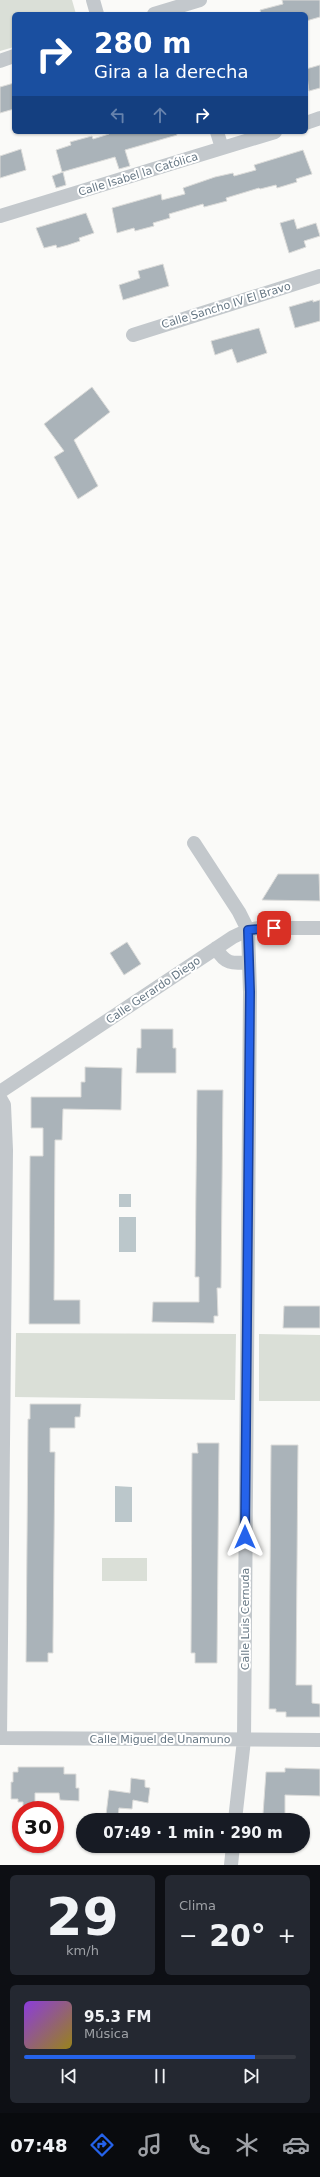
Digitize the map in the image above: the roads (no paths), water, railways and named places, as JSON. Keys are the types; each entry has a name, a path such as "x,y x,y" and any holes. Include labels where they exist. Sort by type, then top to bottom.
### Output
{"street":[{"path":"93,0 96,12"},
{"path":"167,12 180,10 200,0"},
{"path":"0,61 12,57"},
{"path":"308,122 320,118"},
{"path":"218,134 222,148"},
{"name":"Calle Isabel la Católica","path":"0,216 268,134"},
{"name":"Calle Sancho IV El Bravo","path":"133,335 320,276"},
{"name":"Calle Luis Cernuda","path":"194,843 239,912 248,930 244,1740 236,1813"},
{"name":"Calle Gerardo Diego","path":"0,1092 216,948 248,930 258,928 320,928"},
{"path":"216,948 221,958 234,963 249,962"},
{"path":"0,1098 4,1105 0,1738"},
{"name":"Calle Miguel de Unamuno","path":"0,1738 320,1740"},
{"path":"230,1865 232,1853"}]}
